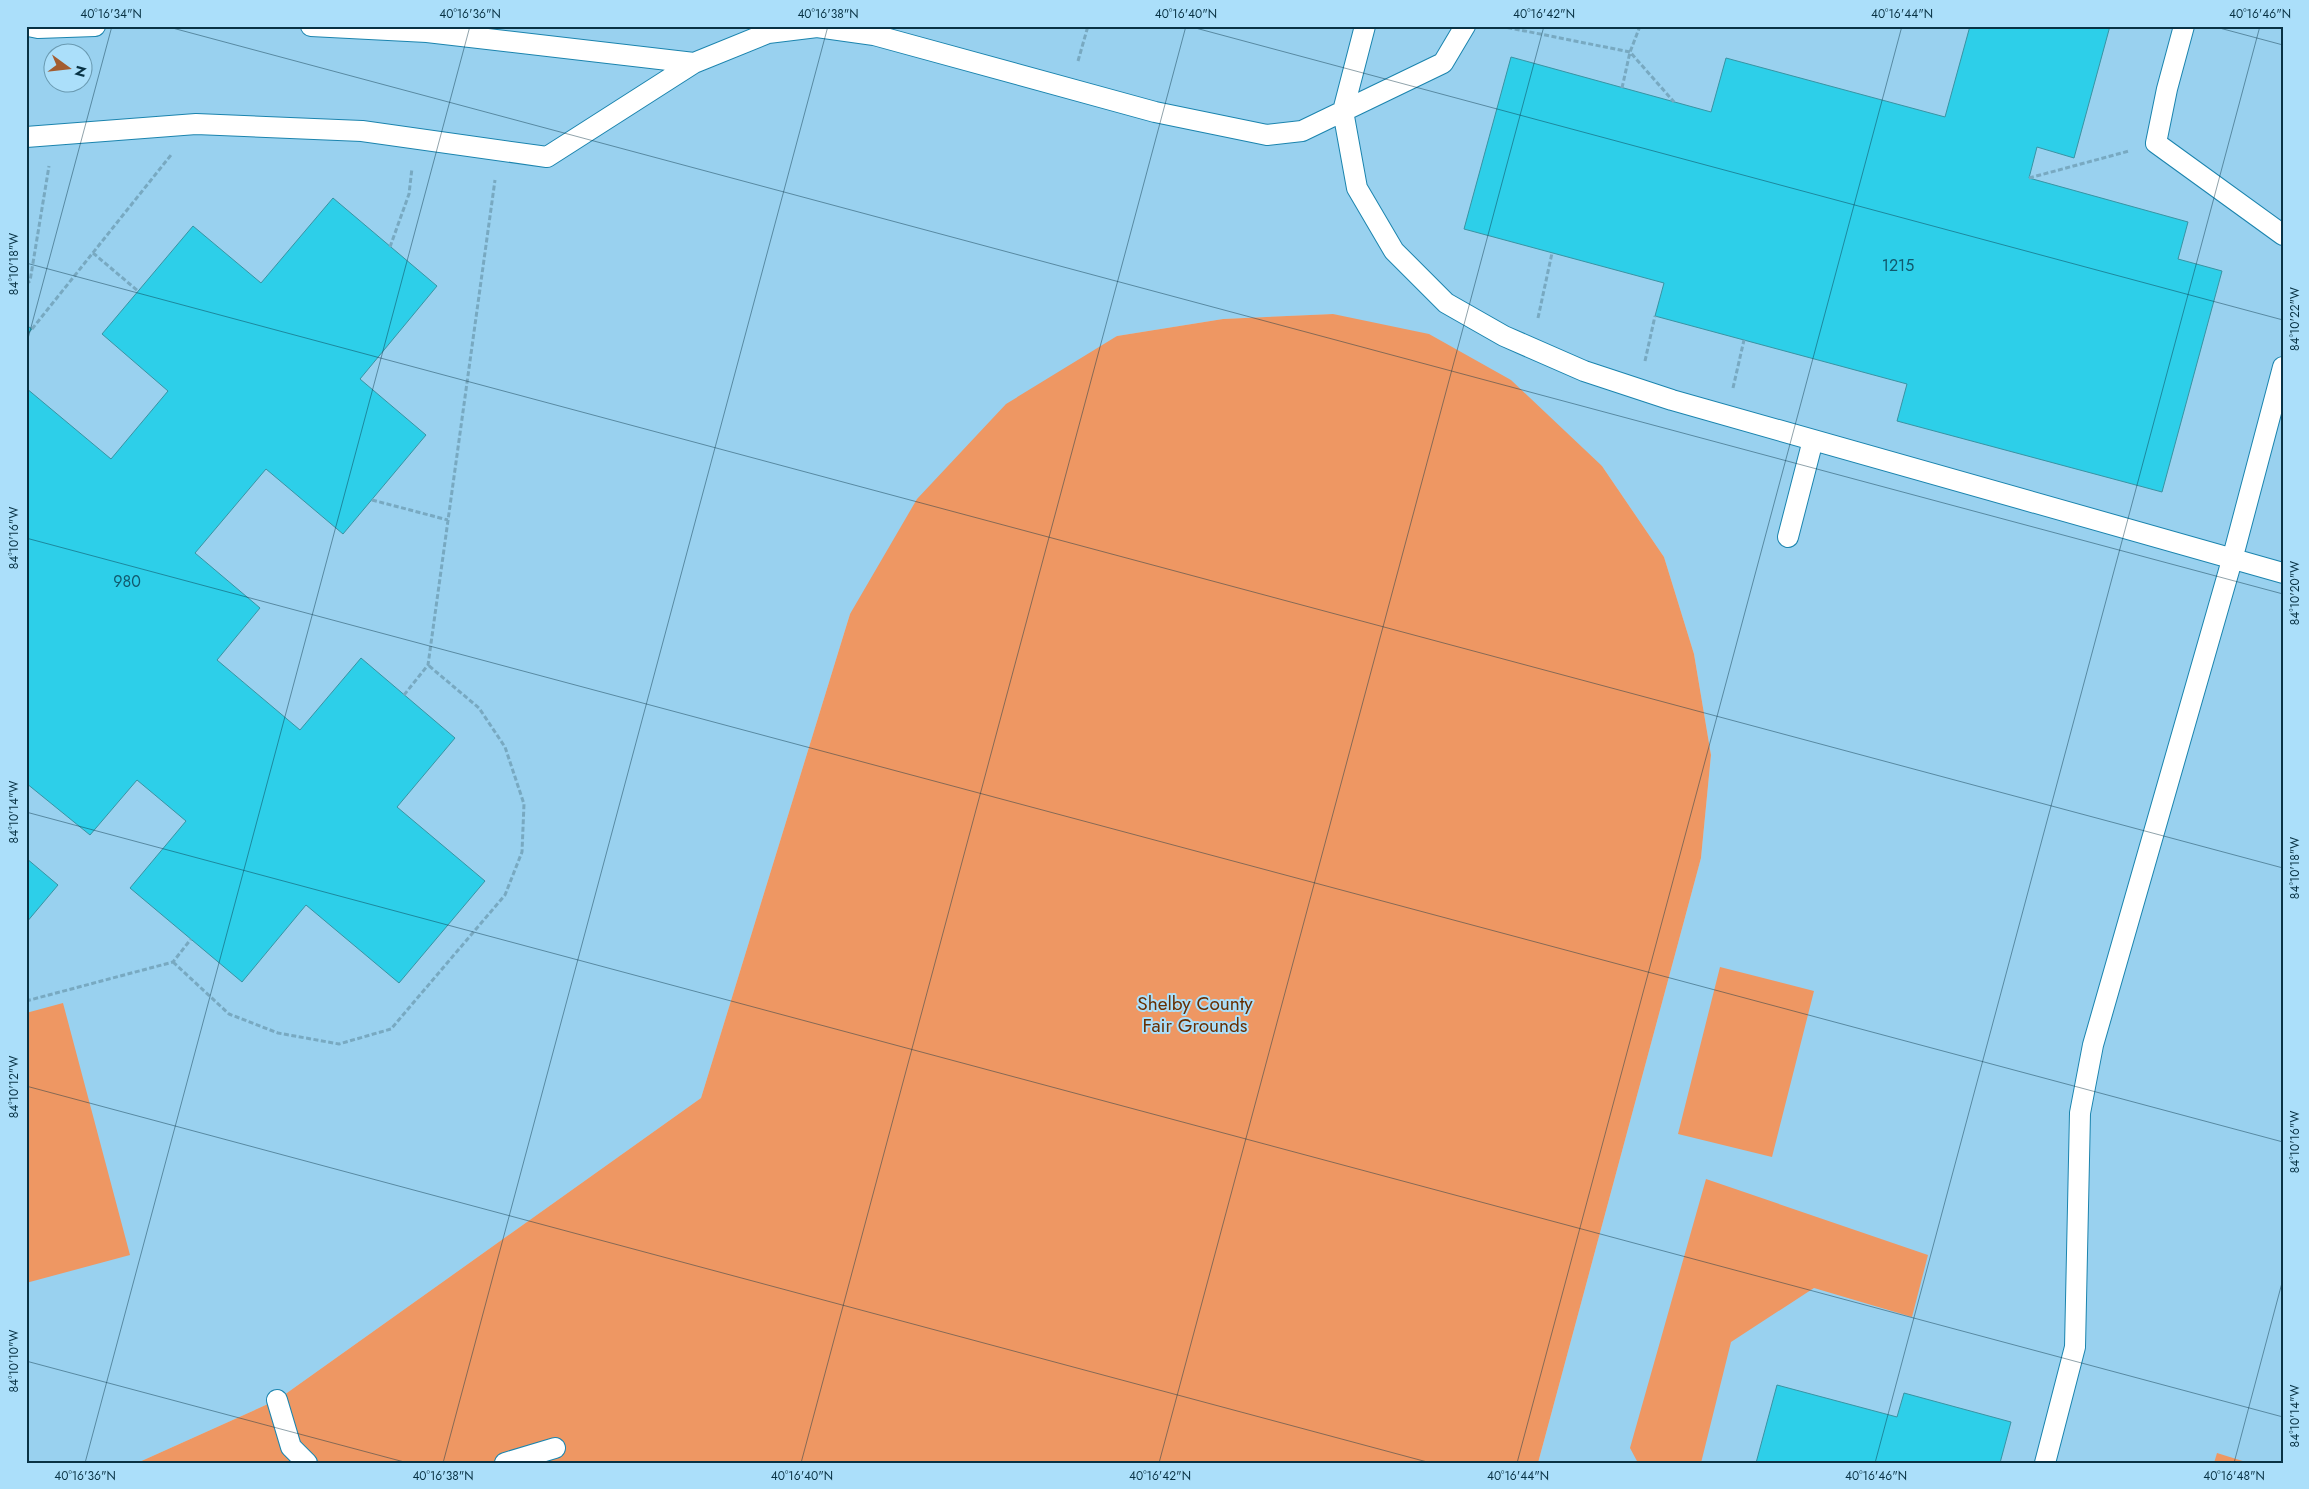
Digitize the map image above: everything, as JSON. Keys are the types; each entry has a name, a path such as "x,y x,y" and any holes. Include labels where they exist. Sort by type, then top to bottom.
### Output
{"lane":[{"path":"28,26 38,28 95,26"},
{"path":"311,26 427,32 694,63"},
{"path":"1366,26 1343,112 1357,188 1394,251 1446,303 1504,336 1584,371 1639,389 2232,560 2283,573"},
{"path":"26,137 55,133 196,124 362,130 547,157 694,63 768,33 817,27 874,35 1210,125 1267,135 1302,131 1443,63 1465,26"},
{"path":"2184,26 2167,89 2156,143 2283,235"},
{"path":"2045,1463 2075,1347 2080,1113 2093,1045 2232,560 2283,367"},
{"path":"1788,537 1813,440"},
{"path":"277,1400 291,1447 307,1463"},
{"path":"505,1463 555,1448"}],"path":[{"path":"1070,88 1088,26"},
{"path":"1500,26 1630,52 1674,102"},
{"path":"1622,88 1630,52 1640,26"},
{"path":"32,330 196,124"},
{"path":"26,284 30,281 55,133"},
{"path":"390,247 409,194 416,138"},
{"path":"2029,178 2156,143"},
{"path":"404,695 428,665 500,150"},
{"path":"93,252 138,291"},
{"path":"1531,348 1552,253"},
{"path":"1639,389 1655,316"},
{"path":"1727,415 1744,340"},
{"path":"372,500 448,520"},
{"path":"173,962 229,1014 278,1033 339,1044 391,1029 505,895 522,852 524,804 505,747 479,708 428,665"},
{"path":"26,1001 173,962 191,939"}],"shaded area":[{"path":"26,26 2283,26 2283,1463 1538,1463 1701,858 1711,755 1694,654 1664,557 1602,466 1333,314 1223,319 1117,336 850,614 701,1098 277,1400 137,1463 26,1463"}],"green space":[{"name":"Shelby County Fair Grounds","path":"1333,314 1429,334 1511,380 1602,466 1664,557 1694,654 1711,755 1701,858 1538,1463 137,1463 277,1400 701,1098 850,614 917,499 1006,404 1117,336 1223,319"},
{"path":"1720,967 1814,991 1772,1157 1678,1134"},
{"path":"63,1003 130,1255 26,1283 26,1013"},
{"path":"1706,1179 1928,1255 1912,1317 1814,1288 1731,1342 1701,1463 1638,1463 1630,1448"},
{"path":"2217,1453 2249,1463 2214,1463"}],"building":[{"path":"1970,26 2110,26 2074,158 2037,147 2029,178 2188,222 2178,259 2222,271 2162,492 1897,421 1907,384 1655,316 1664,283 1464,229 1511,57 1711,112 1726,58 1945,117"},
{"path":"333,198 437,286 360,379 426,435 343,534 266,469 195,553 260,608 217,660 300,730 361,658 455,738 397,807 485,881 399,983 306,905 242,982 130,888 186,821 137,780 90,835 26,783 26,388 111,459 168,391 102,334 193,226 261,283"},
{"path":"26,325 32,329 26,336"},
{"path":"26,858 58,885 26,923"},
{"path":"1777,1385 1897,1417 1904,1393 2011,1422 2000,1463 1756,1463"}]}
